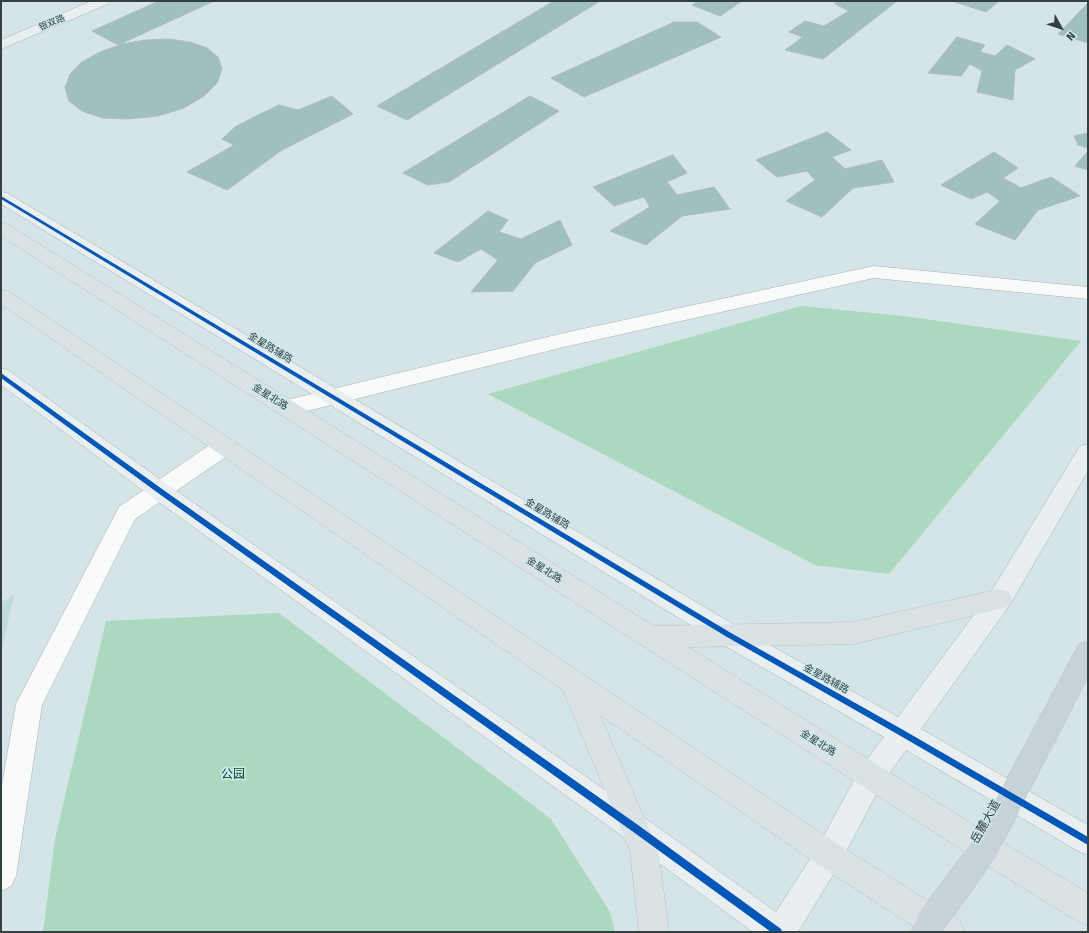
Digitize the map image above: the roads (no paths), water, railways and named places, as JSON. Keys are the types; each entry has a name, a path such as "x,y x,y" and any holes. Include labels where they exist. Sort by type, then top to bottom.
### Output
{"highway":[{"name":"岳麓大道","path":"936,928 985,848 1088,652"}],"main road":[{"name":"金星北路","path":"1,228 985,848 1088,910"},
{"path":"1,295 936,928"},
{"path":"650,637 854,633 1000,599"},
{"path":"573,682 644,850 654,932"}],"street":[{"name":"银双路","path":"1,45 103,1"},
{"name":"金星路辅路","path":"1,197 729,635 1088,841"},
{"path":"287,408 564,340 874,272 1088,293"},
{"path":"1,375 160,491 779,932 829,855 871,776 1000,599 1088,452"},
{"path":"1,876 29,704 127,513 225,446"}],"park label":[{"name":"公园","path":"233,775"}]}
